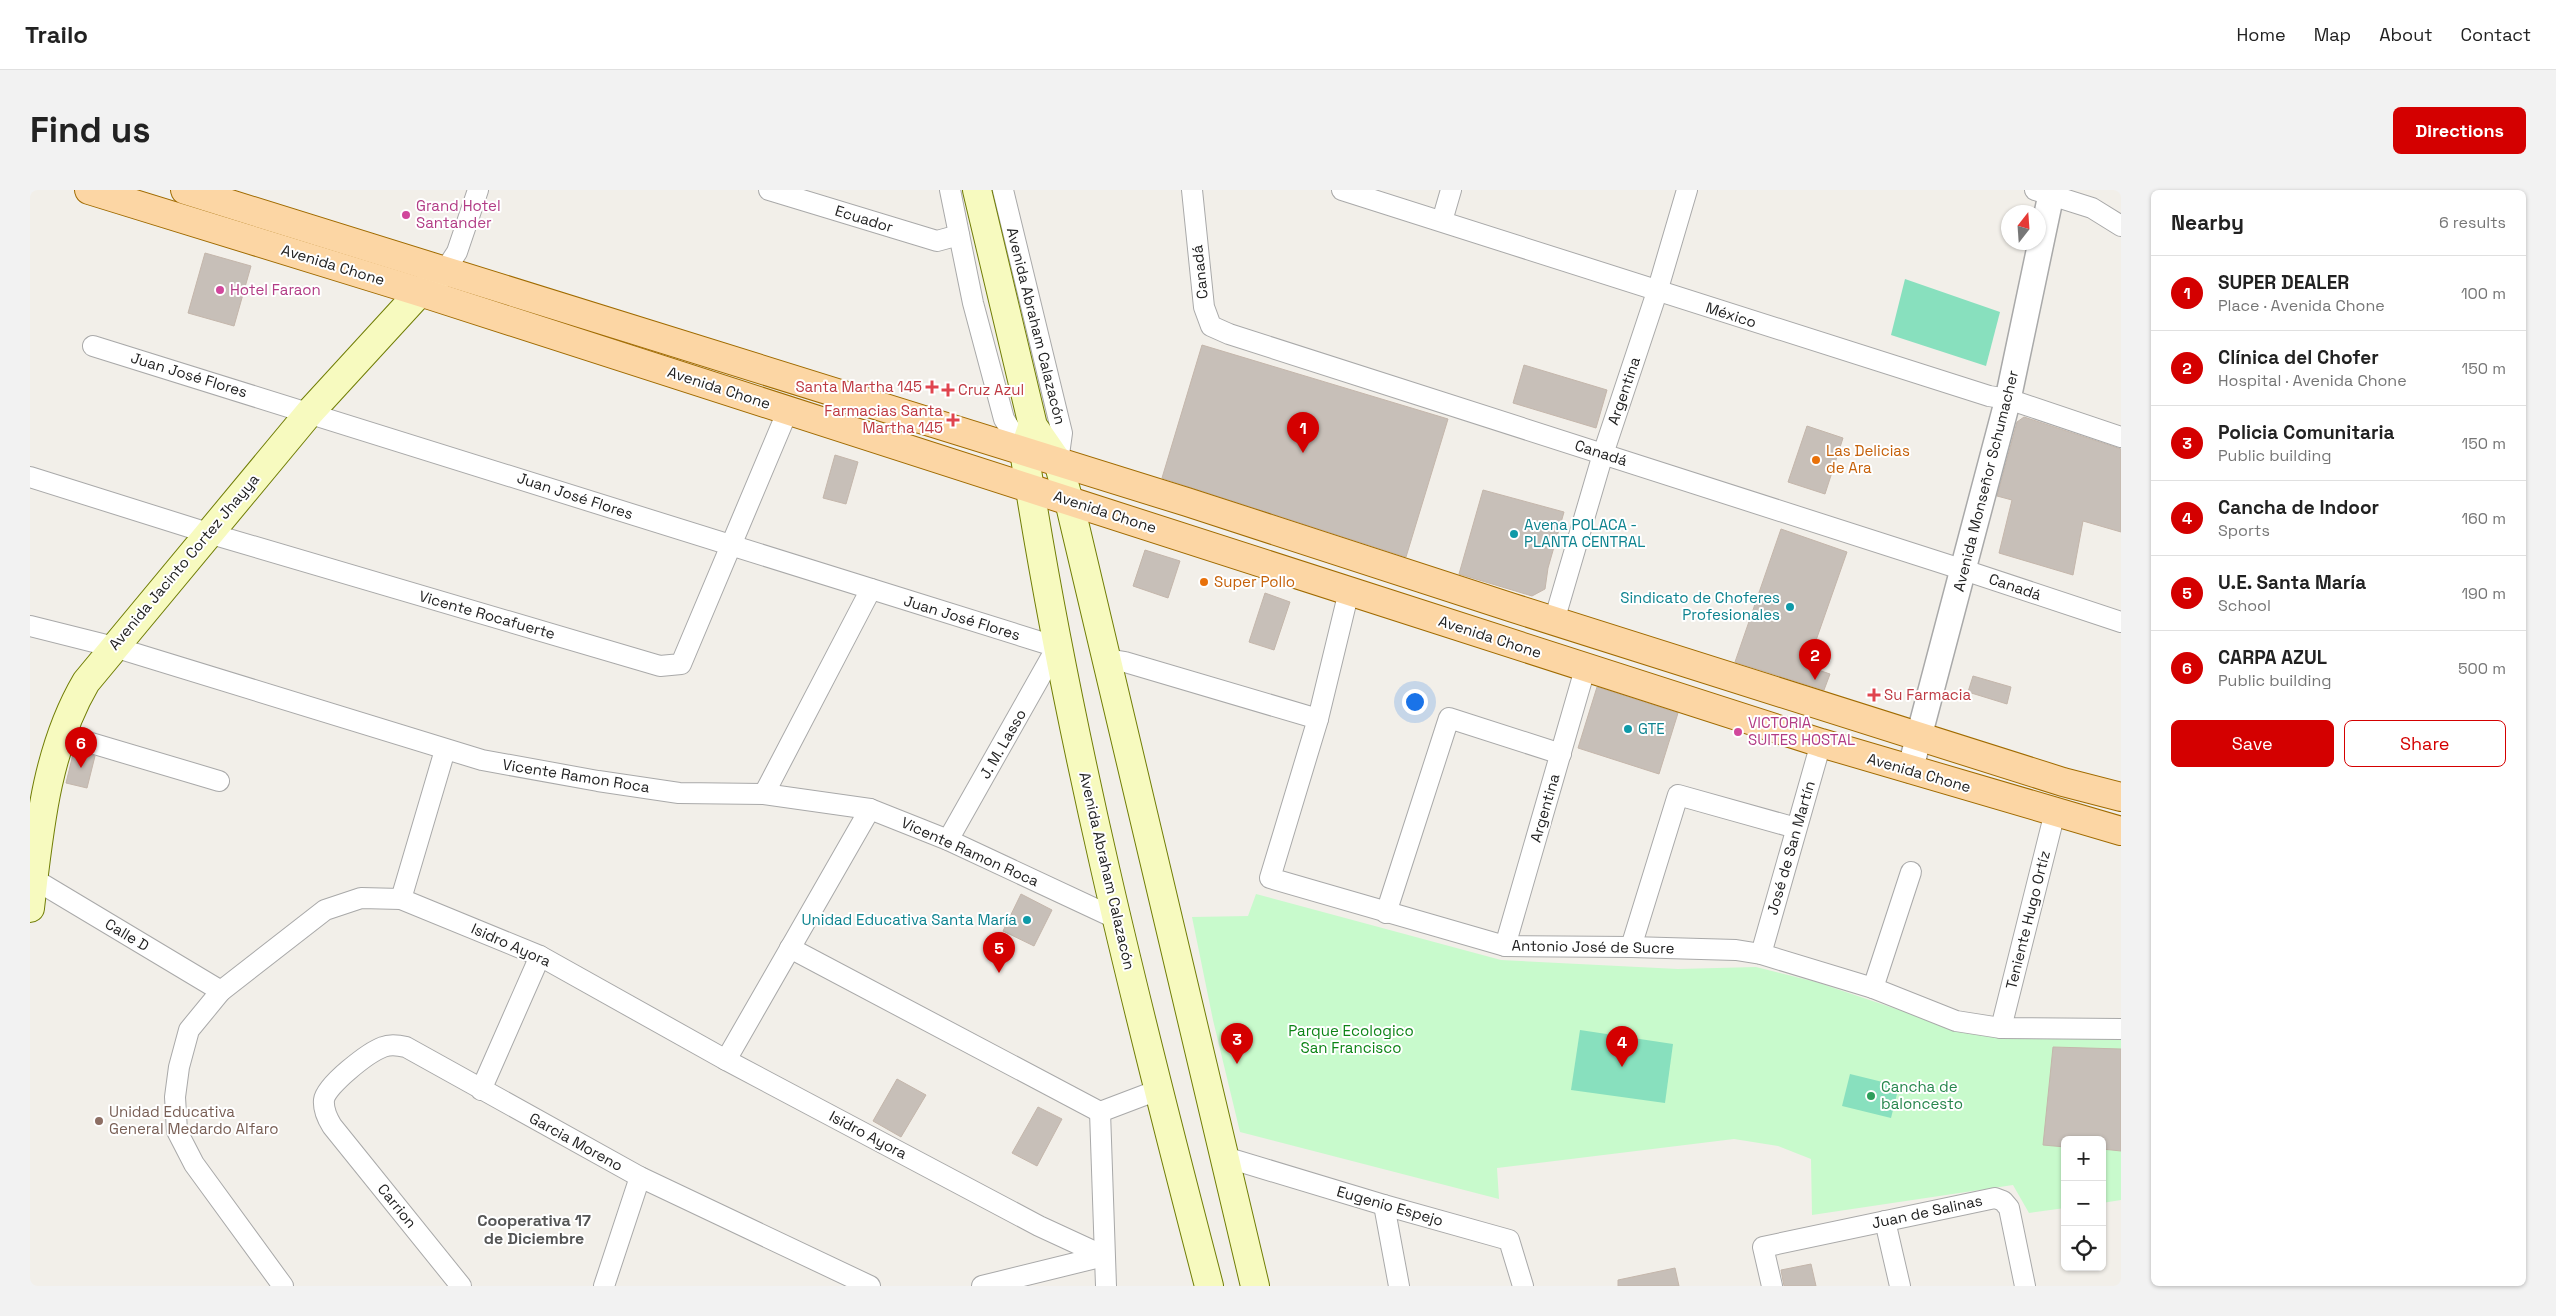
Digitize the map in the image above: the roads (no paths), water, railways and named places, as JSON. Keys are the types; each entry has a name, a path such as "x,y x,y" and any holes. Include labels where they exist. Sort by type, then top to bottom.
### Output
{"main road":[{"name":"Avenida Chone","path":"89,190 420,292 1030,487 1586,669 1910,770 2121,831"},
{"name":"Avenida Chone","path":"185,190 444,272 1028,438 1058,462 2063,782 2121,798"},
{"name":"Avenida Abraham Calazacón","path":"978,190 1028,438 1030,487 1057,648 1117,919 1158,1090 1209,1286"},
{"name":"Avenida Jacinto Cortez Jhayya","path":"30,908 46,793 60,734 70,709 86,682 310,412 420,292 444,272"},
{"name":"Avenida Abraham Calazacón","path":"1058,462 1107,659 1255,1286"}],"street":[{"path":"444,272 457,252 478,190"},
{"name":"Ecuador","path":"768,190 937,241 959,235"},
{"name":"Avenida Abraham Calazacón","path":"950,190 973,303 1004,419 1028,438"},
{"name":"Avenida Abraham Calazacón","path":"1003,190 1062,433 1058,462"},
{"name":"Canadá","path":"1192,190 1204,307 1211,326 1229,334 2121,622"},
{"name":"México","path":"1342,190 1442,220 1657,292 1989,396 2008,399 2121,437"},
{"path":"1442,220 1452,190"},
{"name":"Argentina","path":"1554,621 1603,454 1657,292 1687,190"},
{"path":"2046,191 2092,208 2121,226"},
{"name":"Avenida Monseñor Schumacher","path":"1910,770 2008,399 2046,191"},
{"name":"Juan José Flores","path":"93,346 310,412 1057,648"},
{"name":"Vicente Rocafuerte","path":"30,477 208,533 660,666 681,664 788,410"},
{"path":"764,794 870,589"},
{"name":"Antonio José de Sucre","path":"1349,591 1318,719 1270,878 1386,914 1505,946 1736,950 1761,954 1873,988 1956,1020 2001,1028 2121,1029"},
{"name":"Vicente Ramon Roca","path":"30,626 114,647 482,760 598,781 679,792 764,794 870,808 948,840 1117,919"},
{"name":"J. M. Lasso","path":"948,840 1057,648"},
{"path":"1107,659 1125,662 1318,719"},
{"name":"Argentina","path":"1505,946 1586,669"},
{"path":"1386,914 1449,718 1561,754"},
{"path":"60,734 219,781"},
{"name":"José de San Martín","path":"1761,954 1821,743"},
{"path":"401,899 445,750"},
{"path":"1631,947 1678,795 1796,828"},
{"path":"726,1060 870,808"},
{"name":"Teniente Hugo Ortíz","path":"2001,1028 2055,812"},
{"path":"1873,988 1911,872"},
{"name":"Calle D","path":"34,879 222,990"},
{"name":"Isidro Ayora","path":"283,1286 194,1164 178,1131 175,1097 179,1067 188,1030 222,990 326,910 361,898 401,899 540,956 726,1060 1039,1226 1104,1256"},
{"path":"790,948 1100,1112 1158,1090"},
{"path":"481,1090 540,956"},
{"name":"Garcia Moreno","path":"332,1126 325,1113 324,1099 329,1087 374,1051 384,1046 406,1047 640,1177 870,1286"},
{"path":"1100,1112 1106,1286"},
{"name":"Carrion","path":"332,1126 462,1286"},
{"name":"Eugenio Espejo","path":"1225,1157 1384,1206 1509,1240 1524,1286"},
{"path":"604,1286 640,1177"},
{"name":"Juan de Salinas","path":"1772,1286 1763,1247 1994,1198 2004,1200 2009,1208 2025,1286"},
{"path":"1384,1206 1398,1286"},
{"path":"1886,1221 1900,1286"},
{"path":"982,1286 1104,1256"}],"place":[{"name":"Grand Hotel Santander","path":"406,215"},
{"name":"Hotel Faraon","path":"220,290"},
{"name":"Santa Martha 145","path":"932,387"},
{"name":"Cruz Azul","path":"948,390"},
{"name":"Farmacias Santa Martha 145","path":"953,420"},
{"name":"SUPER DEALER","path":"1303,453"},
{"name":"Las Delicias de Ara","path":"1816,460"},
{"name":"Avena POLACA - PLANTA CENTRAL","path":"1514,534"},
{"name":"Super Pollo","path":"1204,582"},
{"name":"Sindicato de Choferes Profesionales","path":"1790,607"},
{"name":"Clínica del Chofer","path":"1815,680"},
{"name":"Su Farmacia","path":"1874,695"},
{"name":"GTE","path":"1628,729"},
{"name":"VICTORIA SUITES HOSTAL","path":"1738,732"},
{"name":"CARPA AZUL","path":"81,768"},
{"name":"Unidad Educativa Santa María","path":"1027,920"},
{"name":"U.E. Santa María","path":"999,973"},
{"name":"Policia Comunitaria","path":"1237,1064"},
{"name":"Cancha de Indoor","path":"1622,1067"},
{"name":"Cancha de baloncesto","path":"1871,1096"},
{"name":"Unidad Educativa General Medardo Alfaro","path":"99,1121"}],"district":[{"name":"Cooperativa 17 de Diciembre","path":"534,1229"}],"park label":[{"name":"Parque Ecologico San Francisco","path":"1351,1040"}]}
